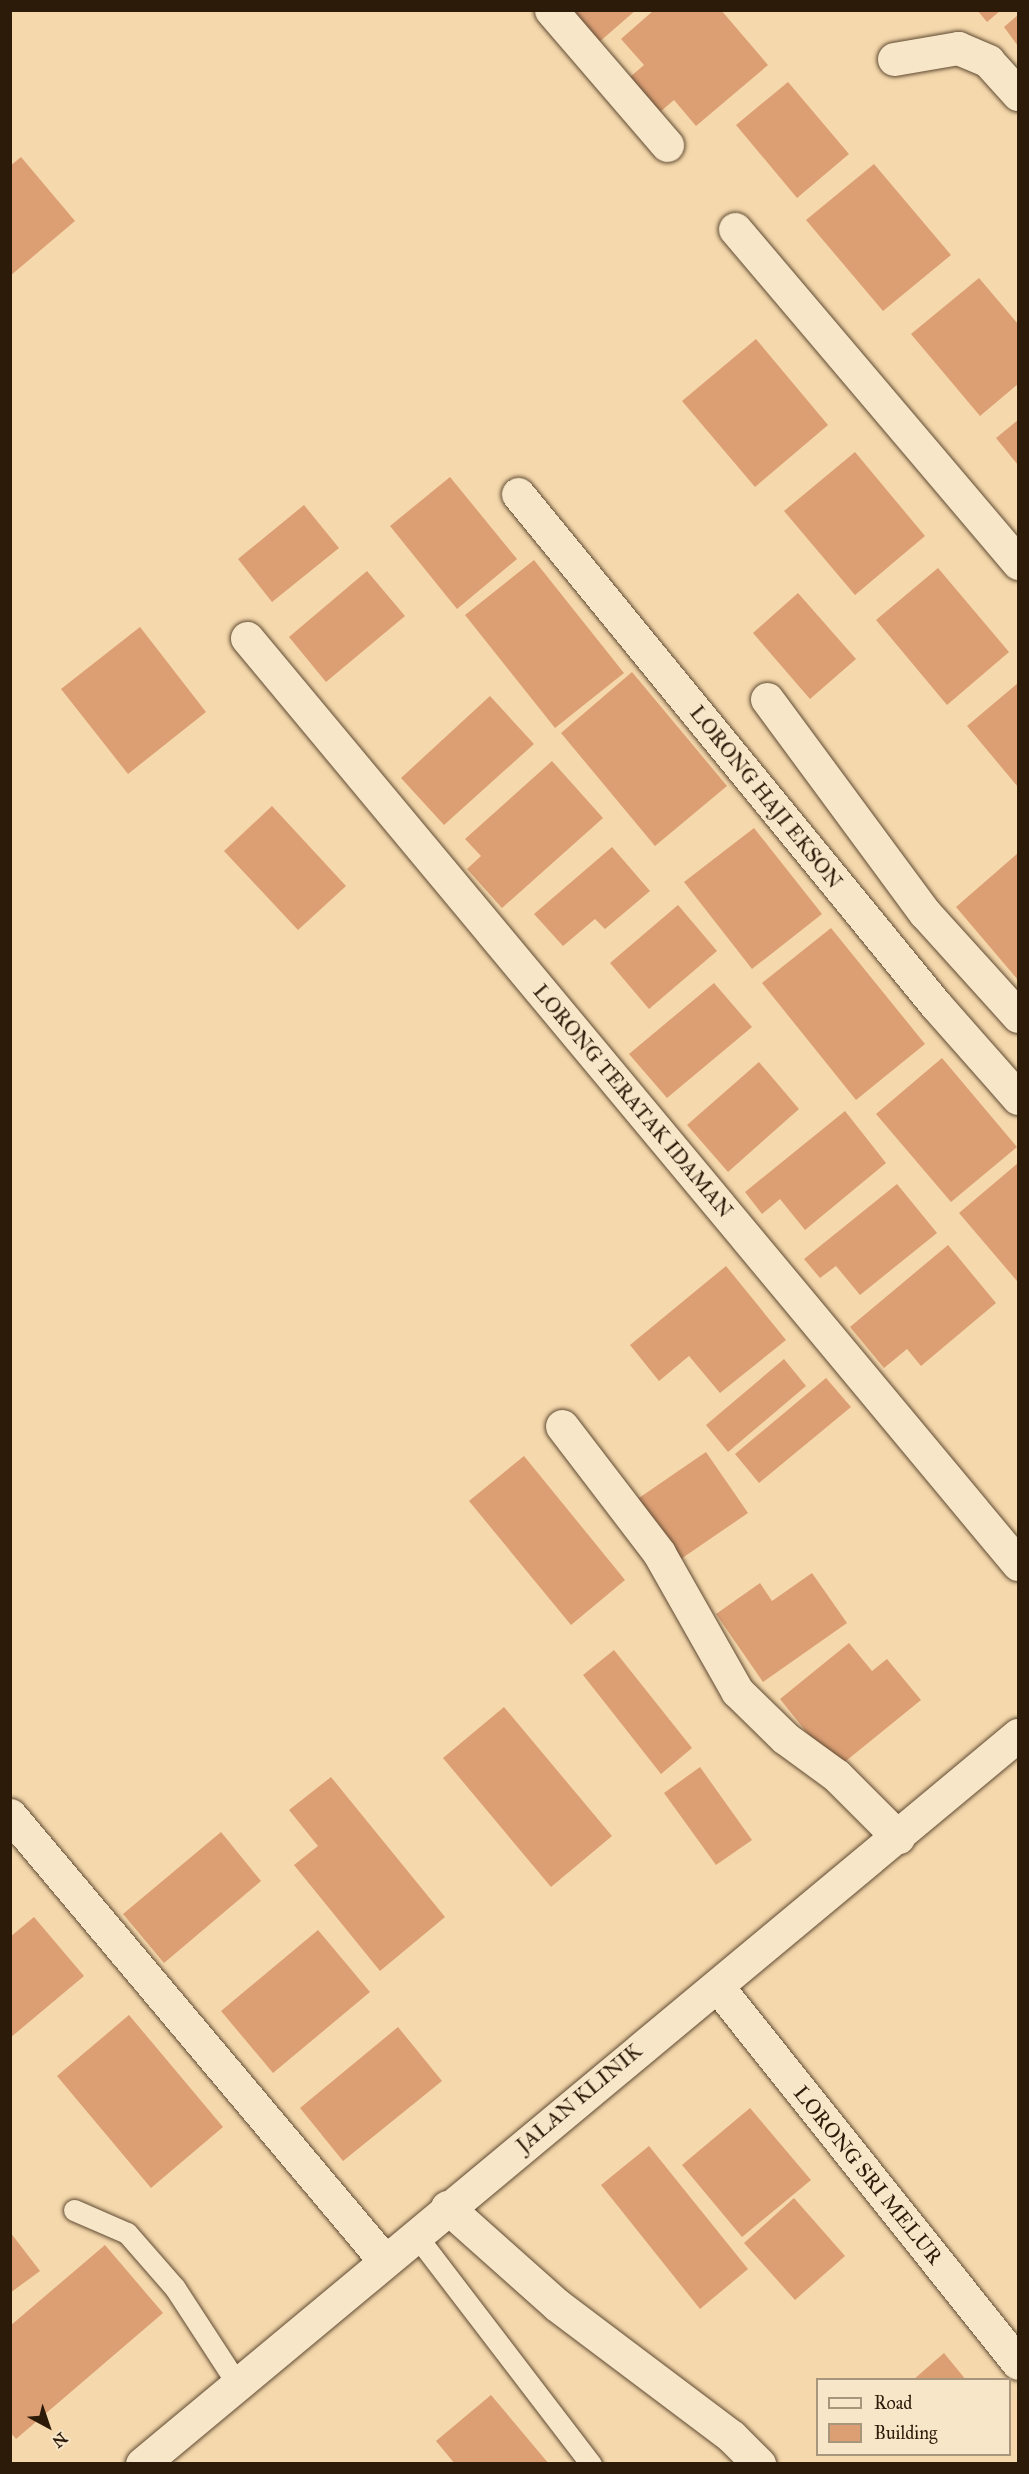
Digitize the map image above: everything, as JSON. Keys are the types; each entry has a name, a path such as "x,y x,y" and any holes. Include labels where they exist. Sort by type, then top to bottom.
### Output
{"street":[{"path":"551,10 668,145"},
{"path":"894,59 958,48 988,61 1018,94"},
{"path":"735,229 1018,563"},
{"name":"LORONG HAJI EKSON","path":"518,494 936,1005 1018,1098"},
{"name":"LORONG TERATAK IDAMAN","path":"248,638 1018,1564"},
{"path":"766,699 925,913 1018,1016"},
{"path":"562,1426 659,1553 737,1691 785,1738 836,1775 898,1837"},
{"name":"JALAN KLINIK","path":"142,2463 238,2385 447,2207 898,1837 1018,1735"},
{"path":"10,1815 384,2260"},
{"name":"LORONG SRI MELUR","path":"717,1986 1018,2364"},
{"path":"447,2207 557,2305 731,2436 759,2463"}],"lane":[{"path":"74,2210 127,2233 176,2288 238,2385"},
{"path":"415,2234 591,2463"}],"building":[{"path":"562,10 636,10 590,50"},
{"path":"654,10 721,10 768,65 696,126 674,100 653,118 623,83 644,65 621,39"},
{"path":"977,10 1001,10 987,22"},
{"path":"1018,15 1018,46 1004,27"},
{"path":"788,82 849,154 797,198 736,125"},
{"path":"21,157 75,221 10,276 10,166"},
{"path":"874,164 951,255 883,311 806,220"},
{"path":"979,278 1018,324 1018,384 980,416 911,334"},
{"path":"756,339 828,425 755,487 682,401"},
{"path":"1018,420 1018,465 996,438"},
{"path":"855,452 925,536 855,595 784,511"},
{"path":"450,477 517,559 457,609 390,526"},
{"path":"304,505 339,548 272,602 238,559"},
{"path":"534,560 624,673 555,728 465,615"},
{"path":"938,568 1009,652 947,705 876,620"},
{"path":"367,571 405,616 326,682 289,637"},
{"path":"798,593 856,659 810,699 753,633"},
{"path":"140,627 206,712 128,774 61,689"},
{"path":"632,672 727,786 655,846 561,733"},
{"path":"1018,683 1018,787 967,726"},
{"path":"490,696 534,744 444,825 401,778"},
{"path":"552,761 603,818 502,908 467,869 481,856 465,839"},
{"path":"272,806 346,886 298,930 224,851"},
{"path":"754,828 822,914 752,969 684,882"},
{"path":"612,847 650,891 605,929 595,919 563,946 534,914"},
{"path":"1018,853 1018,980 956,907"},
{"path":"678,905 717,951 649,1009 610,963"},
{"path":"831,928 925,1044 856,1100 762,983"},
{"path":"714,983 752,1027 667,1098 629,1054"},
{"path":"942,1058 1017,1147 951,1202 876,1114"},
{"path":"759,1062 799,1109 728,1172 687,1125"},
{"path":"845,1111 886,1163 805,1230 780,1199 762,1214 745,1192"},
{"path":"1018,1163 1018,1279 1017,1281 959,1213"},
{"path":"897,1184 937,1233 860,1295 836,1266 820,1278 804,1259"},
{"path":"948,1245 996,1303 921,1366 907,1349 884,1368 850,1327"},
{"path":"726,1266 786,1340 720,1393 689,1356 659,1381 630,1345"},
{"path":"784,1359 806,1386 728,1452 706,1425"},
{"path":"826,1378 851,1407 759,1483 735,1454"},
{"path":"706,1452 748,1513 675,1563 633,1502"},
{"path":"524,1456 625,1580 571,1625 469,1501"},
{"path":"812,1573 847,1623 763,1682 716,1614 760,1583 772,1601"},
{"path":"849,1643 872,1671 887,1659 921,1700 836,1769 780,1699"},
{"path":"614,1650 692,1748 661,1774 583,1675"},
{"path":"504,1707 612,1836 551,1887 443,1758"},
{"path":"700,1767 752,1840 716,1865 664,1793"},
{"path":"331,1777 445,1917 380,1971 294,1865 318,1846 289,1810"},
{"path":"221,1832 261,1881 164,1963 123,1914"},
{"path":"34,1917 84,1976 10,2038 10,1937"},
{"path":"318,1930 370,1992 273,2073 221,2011"},
{"path":"129,2015 223,2127 151,2188 57,2076"},
{"path":"398,2027 442,2081 343,2161 300,2108"},
{"path":"750,2108 811,2180 742,2237 682,2165"},
{"path":"649,2146 748,2269 700,2309 601,2185"},
{"path":"794,2198 845,2256 795,2300 744,2243"},
{"path":"10,2232 40,2271 10,2293"},
{"path":"105,2245 163,2313 16,2439 10,2432 10,2326"},
{"path":"944,2353 964,2378 915,2378"},
{"path":"491,2395 549,2464 455,2464 436,2441"}]}
